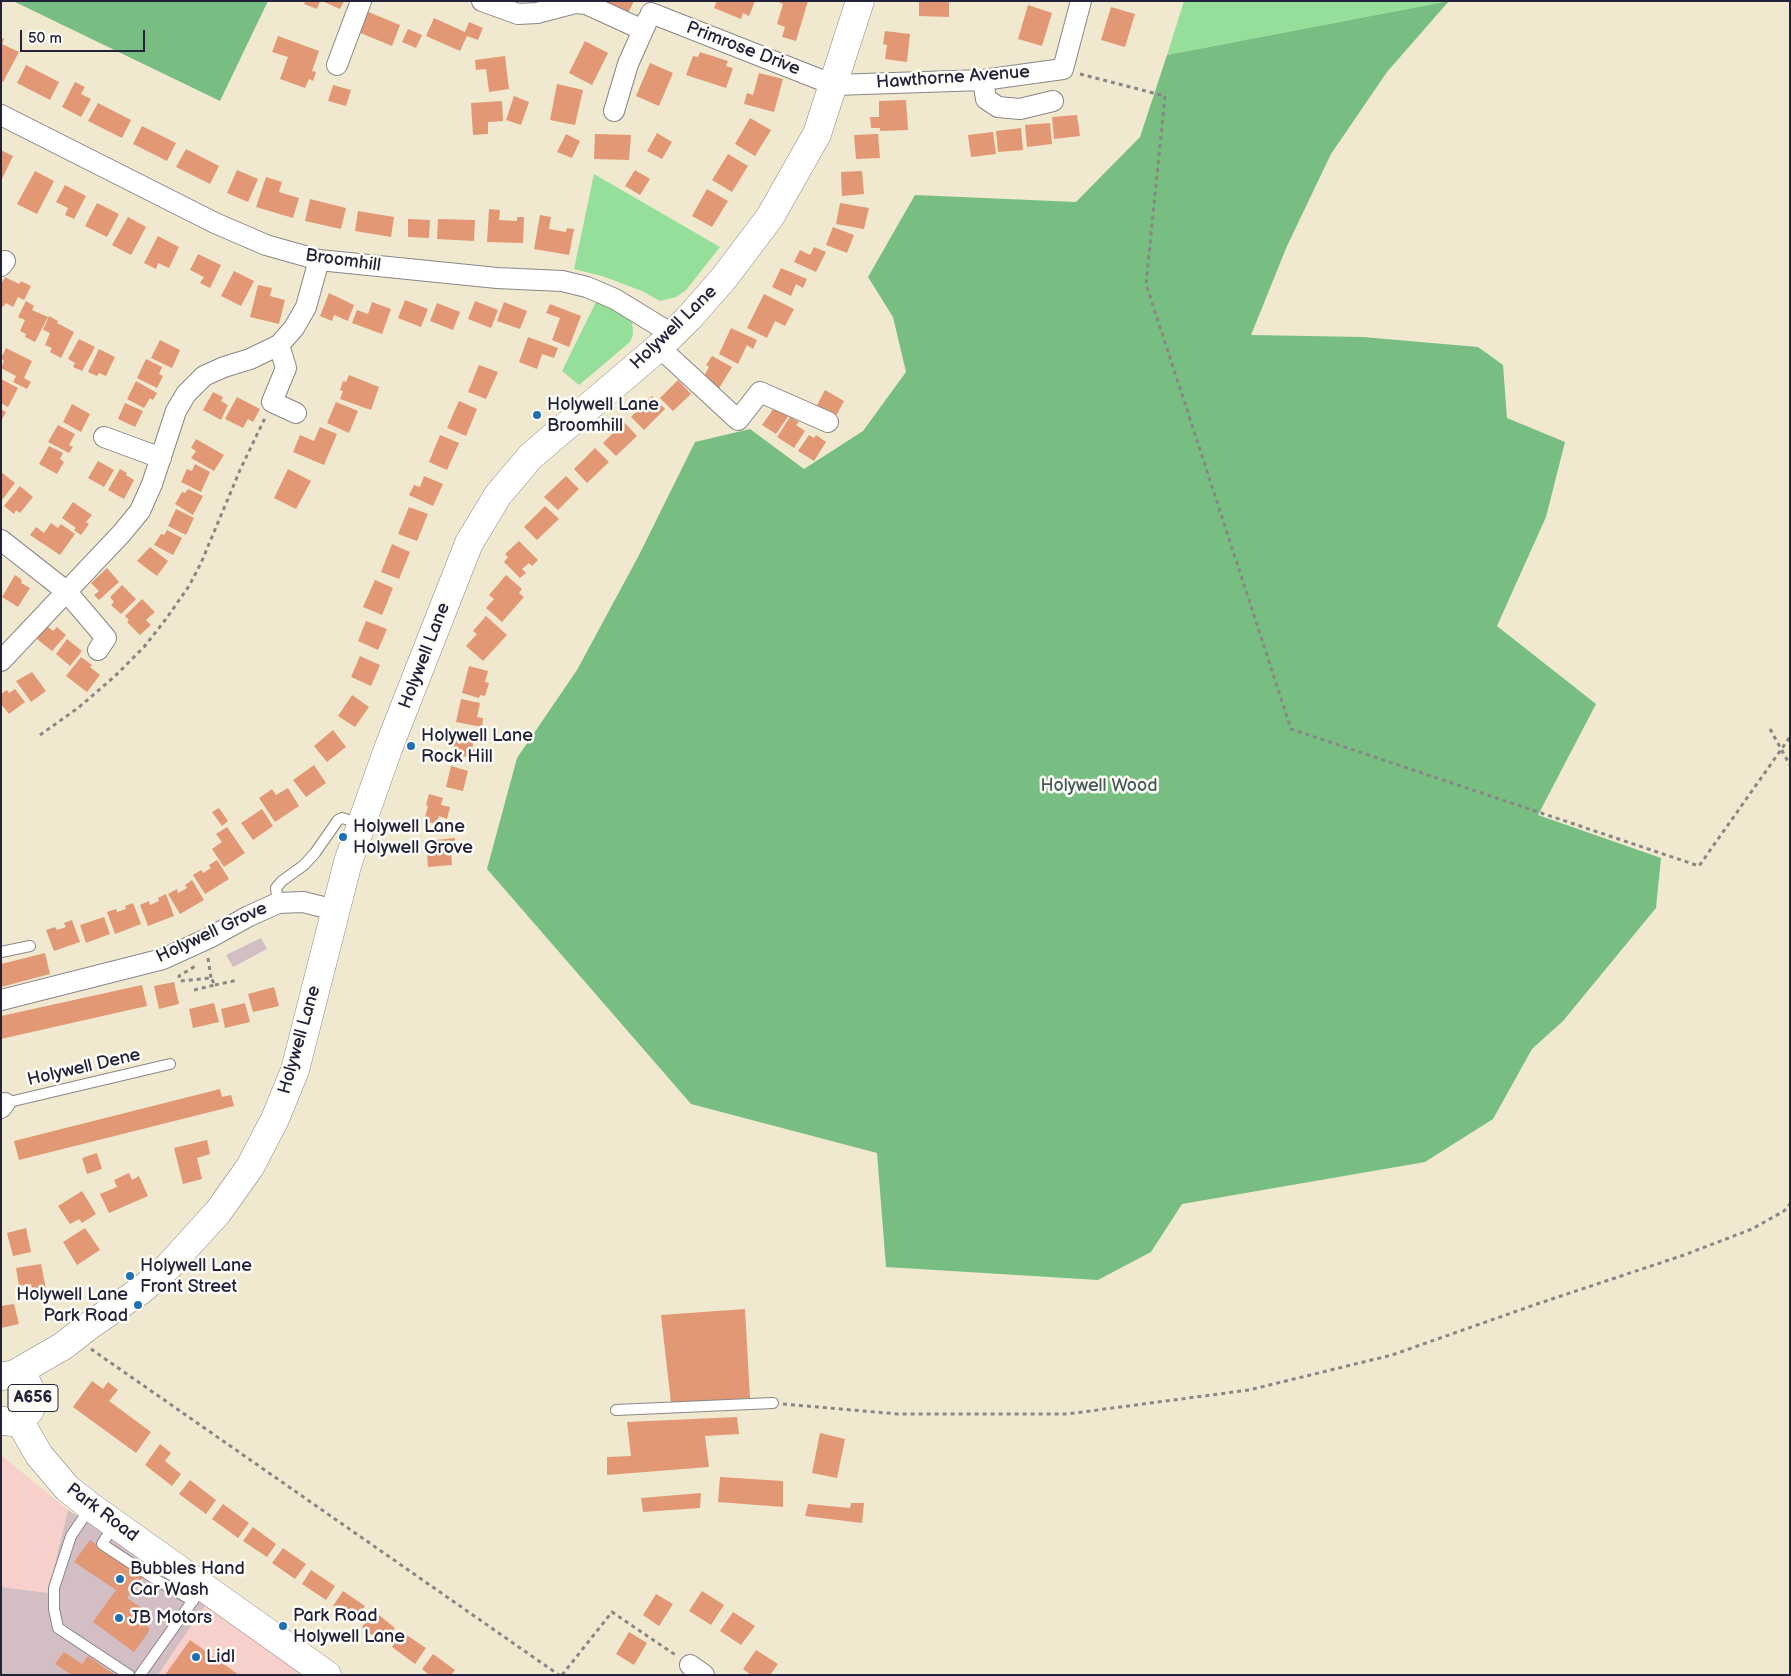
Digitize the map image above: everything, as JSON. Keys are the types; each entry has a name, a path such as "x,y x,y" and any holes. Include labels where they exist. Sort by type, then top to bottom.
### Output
{"main road":[{"name":"Holywell Lane","path":"7,1375 63,1346 140,1291 169,1266 218,1212 250,1168 275,1119 295,1070 348,862 361,823 470,543 498,494 531,456 689,318 724,278 770,217 818,134 860,1"},
{"name":"Holywell Lane","path":"33,1396 63,1346"},
{"name":"A656","path":"7,1375 21,1378 27,1383 33,1396 30,1410 10,1420"},
{"name":"Park Road","path":"10,1420 67,1488 115,1524 198,1594 327,1675"}],"street":[{"path":"337,64 361,1"},
{"path":"482,1 518,14 537,13 575,3 585,3"},
{"path":"1063,69 1081,1"},
{"name":"Primrose Drive","path":"585,3 651,15 834,85"},
{"path":"614,111 628,64 651,15"},
{"name":"Hawthorne Avenue","path":"834,85 982,80 1063,69"},
{"path":"982,80 986,99 998,106 1020,109 1053,102"},
{"name":"Broomhill","path":"1,115 215,223 266,245 319,260 497,278 562,281 587,287 615,299 666,340 738,420 760,392 828,422"},
{"path":"1,660 121,534 140,511 152,484 176,411 186,394 204,376 224,367 250,359 279,345 294,328 306,307 319,260"},
{"path":"279,345 286,368 272,402 296,414"},
{"path":"104,437 160,458"},
{"path":"1,540 66,592 106,638 98,650"},
{"name":"Holywell Grove","path":"1,1000 163,958 209,938 249,916 278,903 303,902 336,910"}],"lane":[{"path":"278,903 276,888 282,881 304,865 315,853 338,820 342,818 361,823"},
{"path":"1,952 30,946"},
{"name":"Holywell Dene","path":"3,1105 170,1064"},
{"path":"616,1410 773,1402"},
{"path":"91,1507 71,1536 54,1588 54,1608 58,1628 129,1675"},
{"path":"140,1675 198,1594"}],"path":[{"path":"1063,69 1165,96 1146,284 1292,729 1699,866 1790,738"},
{"path":"40,736 78,708 114,677 144,647 189,586 272,402"},
{"path":"1770,729 1790,765"},
{"path":"211,978 180,981 179,976 208,958 211,978 215,985"},
{"path":"194,990 238,980"},
{"path":"773,1402 898,1414 1067,1414 1249,1390 1392,1355 1684,1255 1752,1229 1784,1211 1790,1204"},
{"path":"90,1349 560,1675 612,1612 697,1670"}],"shaded area":[{"path":"261,938 267,949 233,967 226,955"},
{"path":"1,1455 68,1510 48,1593 1,1587"},
{"path":"68,1510 121,1543 206,1604 158,1675 1,1675 1,1587 48,1593"},
{"path":"206,1604 305,1675 158,1675"}],"green space":[{"path":"13,1 268,1 220,101"},
{"path":"1184,1 1449,1 1167,55"},
{"name":"Holywell Wood","path":"1449,1 1387,72 1331,154 1287,246 1251,335 1363,337 1478,347 1503,365 1507,418 1565,442 1546,517 1497,626 1596,704 1538,815 1661,858 1656,908 1563,1021 1532,1049 1493,1119 1425,1162 1182,1204 1151,1252 1098,1280 886,1267 877,1153 691,1104 487,869 517,758 577,670 638,557 695,442 750,429 804,469 863,431 906,372 893,317 868,277 915,195 1076,202 1140,137 1167,55"},
{"path":"594,174 720,247 686,290 676,297 660,301 642,291 602,276 574,269"},
{"path":"596,302 632,317 633,335 630,342 579,385 562,371"}],"building":[{"path":"306,1 320,1 317,9 304,4"},
{"path":"322,1 344,1 340,9"},
{"path":"603,1 634,1 628,13"},
{"path":"717,1 755,1 749,16 743,13 741,19 714,8"},
{"path":"776,1 808,1 796,41 782,37 785,27 777,24 783,4"},
{"path":"919,1 949,1 949,17 919,16"},
{"path":"1028,5 1052,13 1042,46 1018,39"},
{"path":"1111,7 1135,14 1125,47 1101,40"},
{"path":"366,11 400,25 392,46 358,32"},
{"path":"434,18 465,32 469,22 483,28 478,40 467,36 460,51 426,36"},
{"path":"408,29 422,35 416,48 402,42"},
{"path":"885,31 910,34 907,62 885,59 887,45 883,44"},
{"path":"278,36 319,51 312,71 316,72 313,81 309,79 305,88 280,79 288,57 272,52"},
{"path":"1,38 4,39 2,44 19,52 3,82 1,81"},
{"path":"585,41 608,53 592,85 569,73"},
{"path":"700,52 728,61 726,66 733,68 726,88 686,75 693,56 698,57"},
{"path":"505,56 509,89 489,92 486,69 476,70 475,60"},
{"path":"650,63 673,73 659,106 636,96"},
{"path":"26,65 59,82 50,100 17,83"},
{"path":"759,73 783,79 774,112 744,104 747,93 753,95"},
{"path":"75,82 85,87 81,94 91,99 81,117 62,107"},
{"path":"557,84 583,90 575,125 550,120"},
{"path":"333,85 351,90 346,106 328,101"},
{"path":"514,96 529,102 521,125 506,120"},
{"path":"906,100 908,130 880,131 880,128 871,128 870,117 879,117 879,101"},
{"path":"502,101 503,121 488,122 488,134 473,135 471,103"},
{"path":"98,103 131,120 122,138 88,121"},
{"path":"1077,115 1080,136 1054,139 1052,117"},
{"path":"750,118 771,130 755,156 735,144"},
{"path":"1050,123 1052,144 1027,147 1025,125"},
{"path":"142,126 176,143 167,161 133,144"},
{"path":"1021,128 1023,150 998,152 996,131"},
{"path":"993,132 996,154 971,157 968,135"},
{"path":"657,133 672,142 662,159 647,151"},
{"path":"566,134 580,141 572,158 557,152"},
{"path":"595,134 631,135 629,160 594,159"},
{"path":"878,134 880,158 856,159 854,135"},
{"path":"186,149 219,166 210,184 176,167"},
{"path":"1,150 13,156 1,181"},
{"path":"728,154 748,166 732,192 712,180"},
{"path":"237,170 258,179 248,202 227,193"},
{"path":"635,170 650,179 640,195 625,186"},
{"path":"35,171 54,181 37,214 17,204"},
{"path":"862,171 864,194 842,196 841,172"},
{"path":"266,177 282,182 279,192 299,198 293,218 256,207"},
{"path":"65,185 86,196 74,219 65,215 68,208 56,202"},
{"path":"707,189 728,201 712,227 692,216"},
{"path":"310,199 346,208 341,229 305,221"},
{"path":"97,203 119,214 107,237 85,226"},
{"path":"840,203 869,208 864,229 836,224"},
{"path":"489,209 500,210 499,220 517,221 517,217 524,217 523,243 487,242"},
{"path":"358,211 394,217 391,237 355,231"},
{"path":"540,215 551,217 549,229 566,232 567,228 574,229 569,255 534,249"},
{"path":"128,217 146,227 131,255 112,245"},
{"path":"408,219 430,220 429,238 408,237"},
{"path":"438,219 475,220 474,241 437,239"},
{"path":"833,227 854,235 847,253 826,245"},
{"path":"158,236 179,247 169,268 158,263 156,269 144,263"},
{"path":"814,247 826,252 816,272 794,262 800,250 810,255"},
{"path":"198,254 221,265 210,288 200,283 204,277 190,270"},
{"path":"781,268 807,279 803,288 796,284 791,296 772,287"},
{"path":"234,271 254,281 241,306 221,296"},
{"path":"5,277 19,284 21,281 31,286 24,300 18,297 13,307 6,303 3,307 1,306 1,284"},
{"path":"258,285 272,288 270,296 285,300 279,324 250,317"},
{"path":"329,293 354,305 348,321 334,315 332,321 320,316"},
{"path":"764,294 794,309 785,326 775,321 767,338 747,328"},
{"path":"405,300 428,309 421,327 398,318"},
{"path":"26,301 34,306 32,310 48,317 35,342 25,337 26,334 20,331 25,320 18,317"},
{"path":"475,301 498,310 491,328 468,319"},
{"path":"372,302 391,309 382,334 352,323 357,310 368,314"},
{"path":"504,302 527,311 520,329 497,321"},
{"path":"437,303 460,312 453,330 430,321"},
{"path":"550,304 581,316 569,347 552,340 560,318 546,313"},
{"path":"49,316 58,321 57,323 74,332 61,358 50,352 52,348 45,345 50,333 43,330"},
{"path":"731,328 757,340 753,349 747,345 738,364 719,354"},
{"path":"528,337 558,348 554,358 542,354 537,369 519,362"},
{"path":"79,339 95,347 82,371 73,367 75,363 68,359"},
{"path":"160,340 180,350 172,368 151,358"},
{"path":"6,348 32,361 24,378 31,382 27,389 13,382 16,376 1,368 4,361 1,358"},
{"path":"99,349 115,357 106,376 99,373 97,376 88,372"},
{"path":"712,356 732,367 718,390 702,380 709,367 706,365"},
{"path":"146,359 162,367 159,374 163,376 157,388 137,378"},
{"path":"479,365 498,372 486,399 468,392"},
{"path":"349,375 379,387 371,410 340,399 343,391 340,390 343,381 346,382"},
{"path":"1,379 18,388 8,407 1,403"},
{"path":"678,380 691,394 673,411 660,398"},
{"path":"136,381 157,393 153,400 150,398 144,408 127,399"},
{"path":"825,390 844,401 835,418 816,407"},
{"path":"213,392 223,397 221,401 228,405 221,420 203,410"},
{"path":"652,396 665,409 644,430 631,417"},
{"path":"237,397 260,409 253,422 248,419 243,428 225,419"},
{"path":"459,401 477,409 466,436 447,428"},
{"path":"336,402 358,411 349,433 327,423"},
{"path":"125,403 143,411 135,427 118,419"},
{"path":"72,404 90,414 81,432 63,422"},
{"path":"774,408 789,415 776,434 762,425"},
{"path":"1,409 6,412 1,421"},
{"path":"790,417 799,422 796,425 805,431 794,448 777,437"},
{"path":"624,422 637,436 616,456 603,443"},
{"path":"58,425 75,434 69,445 73,447 69,453 48,442"},
{"path":"320,427 337,434 324,465 293,452 300,435 314,441"},
{"path":"440,435 459,443 447,470 429,462"},
{"path":"809,435 814,438 816,435 826,442 814,461 798,451"},
{"path":"196,439 224,455 214,471 191,458 196,451 191,448"},
{"path":"49,446 63,453 60,459 64,462 57,474 39,464"},
{"path":"595,448 609,462 587,483 574,469"},
{"path":"98,461 114,470 104,487 88,478"},
{"path":"195,464 210,472 201,492 181,482 187,469 192,471"},
{"path":"120,469 134,480 124,499 108,490"},
{"path":"288,469 311,481 296,509 274,498"},
{"path":"1,472 15,483 2,500 1,499"},
{"path":"424,476 443,484 433,506 409,495 414,485 420,487"},
{"path":"566,476 579,489 558,510 544,497"},
{"path":"20,486 33,497 20,513 16,510 14,514 4,506"},
{"path":"188,489 203,496 193,515 175,504 182,492 185,493"},
{"path":"73,502 92,515 86,522 89,524 81,535 74,530 76,528 62,518"},
{"path":"545,506 559,519 537,540 524,527"},
{"path":"409,507 428,514 417,541 398,534"},
{"path":"176,509 194,518 186,535 168,526"},
{"path":"51,523 58,528 61,524 75,534 60,555 30,535 36,527 44,533"},
{"path":"167,530 182,538 173,555 154,545 161,534 164,535"},
{"path":"519,541 538,560 532,566 529,563 522,569 526,573 520,578 504,562 508,557 505,554"},
{"path":"392,544 410,552 399,579 381,572"},
{"path":"150,547 168,561 157,576 137,561"},
{"path":"107,568 119,582 99,600 94,595 99,591 91,583"},
{"path":"15,575 22,580 21,583 30,588 18,607 2,597"},
{"path":"506,575 522,589 519,593 524,597 502,622 486,608 494,599 489,595"},
{"path":"375,580 393,588 382,615 363,607"},
{"path":"122,585 136,599 121,614 111,605 114,602 110,597"},
{"path":"142,599 155,612 146,620 151,625 140,635 127,622 129,620 125,616"},
{"path":"486,616 507,635 483,661 466,646 477,634 473,631"},
{"path":"366,621 387,629 378,650 358,641"},
{"path":"47,626 53,631 57,627 66,635 52,651 37,639"},
{"path":"67,639 82,651 70,666 56,654"},
{"path":"360,656 380,665 371,686 351,677"},
{"path":"81,657 92,665 90,667 100,675 87,692 66,676"},
{"path":"469,666 488,671 485,682 489,683 485,696 480,695 479,698 462,693"},
{"path":"32,672 46,691 31,702 16,681"},
{"path":"15,689 25,702 9,714 1,704 1,694 7,690 9,693"},
{"path":"352,695 369,707 355,727 338,716"},
{"path":"461,699 480,703 477,717 483,718 482,727 456,722"},
{"path":"333,730 346,747 327,762 314,746"},
{"path":"457,730 475,734 472,749 479,750 477,759 452,754"},
{"path":"314,765 326,783 306,797 293,780"},
{"path":"451,766 468,771 463,791 446,787"},
{"path":"288,788 299,806 275,822 259,798 272,789 276,795"},
{"path":"429,794 443,798 441,805 450,807 447,819 439,816 436,824 424,821"},
{"path":"219,808 228,821 222,826 212,812"},
{"path":"262,809 273,826 253,840 241,823"},
{"path":"227,827 245,853 224,867 212,849 222,842 216,834"},
{"path":"455,838 456,851 451,851 452,865 428,867 426,841"},
{"path":"217,860 229,879 205,894 193,875 201,870 203,873 211,868 209,865"},
{"path":"192,880 204,900 180,914 168,894 177,889 178,893 187,888 185,885"},
{"path":"166,894 174,916 148,926 140,905 149,901 150,905 159,901 158,898"},
{"path":"133,903 141,924 115,934 107,912 116,909 117,912 126,909 125,906"},
{"path":"104,917 110,934 86,943 80,925"},
{"path":"72,920 80,942 54,951 46,930 55,927 57,930 66,927 64,923"},
{"path":"45,953 50,974 1,987 1,964"},
{"path":"174,982 179,1004 159,1009 154,986"},
{"path":"142,985 147,1006 1,1039 1,1016"},
{"path":"274,987 279,1006 253,1012 248,994"},
{"path":"214,1003 219,1022 193,1028 189,1009"},
{"path":"245,1003 250,1022 225,1028 221,1009"},
{"path":"220,1089 222,1097 231,1095 234,1106 19,1160 14,1141"},
{"path":"207,1140 210,1154 197,1158 202,1179 183,1184 174,1148"},
{"path":"97,1153 102,1169 87,1174 82,1158"},
{"path":"129,1173 132,1180 139,1176 148,1196 109,1213 100,1194 117,1187 114,1180"},
{"path":"82,1191 96,1214 82,1223 79,1219 70,1224 58,1206"},
{"path":"26,1228 31,1252 13,1256 7,1233"},
{"path":"85,1228 100,1250 77,1265 63,1242"},
{"path":"41,1264 46,1289 33,1292 31,1284 19,1286 16,1268"},
{"path":"14,1304 19,1324 1,1328 1,1306"},
{"path":"745,1309 750,1398 671,1403 661,1315"},
{"path":"92,1381 103,1389 108,1382 118,1390 109,1401 151,1432 136,1453 73,1407"},
{"path":"737,1417 739,1434 705,1436 709,1467 607,1475 607,1457 631,1456 627,1422"},
{"path":"820,1433 845,1439 837,1478 812,1473"},
{"path":"160,1444 171,1453 165,1461 181,1474 172,1486 145,1465"},
{"path":"720,1477 783,1481 783,1507 718,1502"},
{"path":"190,1480 216,1500 206,1514 179,1494"},
{"path":"701,1493 700,1508 643,1512 641,1498"},
{"path":"851,1503 864,1503 862,1523 805,1516 808,1504 850,1508"},
{"path":"223,1504 249,1523 238,1538 212,1519"},
{"path":"253,1527 276,1544 267,1557 243,1541"},
{"path":"90,1540 109,1554 115,1545 149,1569 127,1598 143,1609 139,1614 150,1630 134,1652 93,1622 116,1590 74,1562"},
{"path":"283,1548 306,1564 295,1579 272,1563"},
{"path":"311,1570 335,1586 326,1600 302,1584"},
{"path":"343,1591 365,1606 355,1621 333,1606"},
{"path":"702,1591 724,1605 711,1625 689,1611"},
{"path":"656,1594 673,1604 659,1626 643,1615"},
{"path":"374,1611 395,1628 383,1644 362,1627"},
{"path":"733,1612 755,1626 741,1645 720,1631"},
{"path":"402,1632 426,1648 415,1664 392,1647"},
{"path":"629,1632 647,1643 634,1665 616,1654"},
{"name":"Lidl","path":"190,1640 239,1675 165,1675"},
{"path":"756,1650 778,1664 770,1675 751,1675 743,1669"},
{"path":"64,1652 82,1664 88,1656 115,1675 72,1675 55,1664"},
{"path":"433,1654 455,1670 451,1675 429,1675 422,1669"}],"place":[{"name":"Holywell Lane Broomhill","path":"537,415"},
{"name":"Holywell Lane Rock Hill","path":"411,746"},
{"name":"Holywell Lane Holywell Grove","path":"343,837"},
{"name":"Holywell Lane Front Street","path":"130,1276"},
{"name":"Holywell Lane Park Road","path":"138,1305"},
{"name":"Bubbles Hand Car Wash","path":"120,1579"},
{"name":"JB Motors","path":"119,1618"},
{"name":"Park Road Holywell Lane","path":"283,1626"},
{"name":"Lidl","path":"196,1657"}]}
